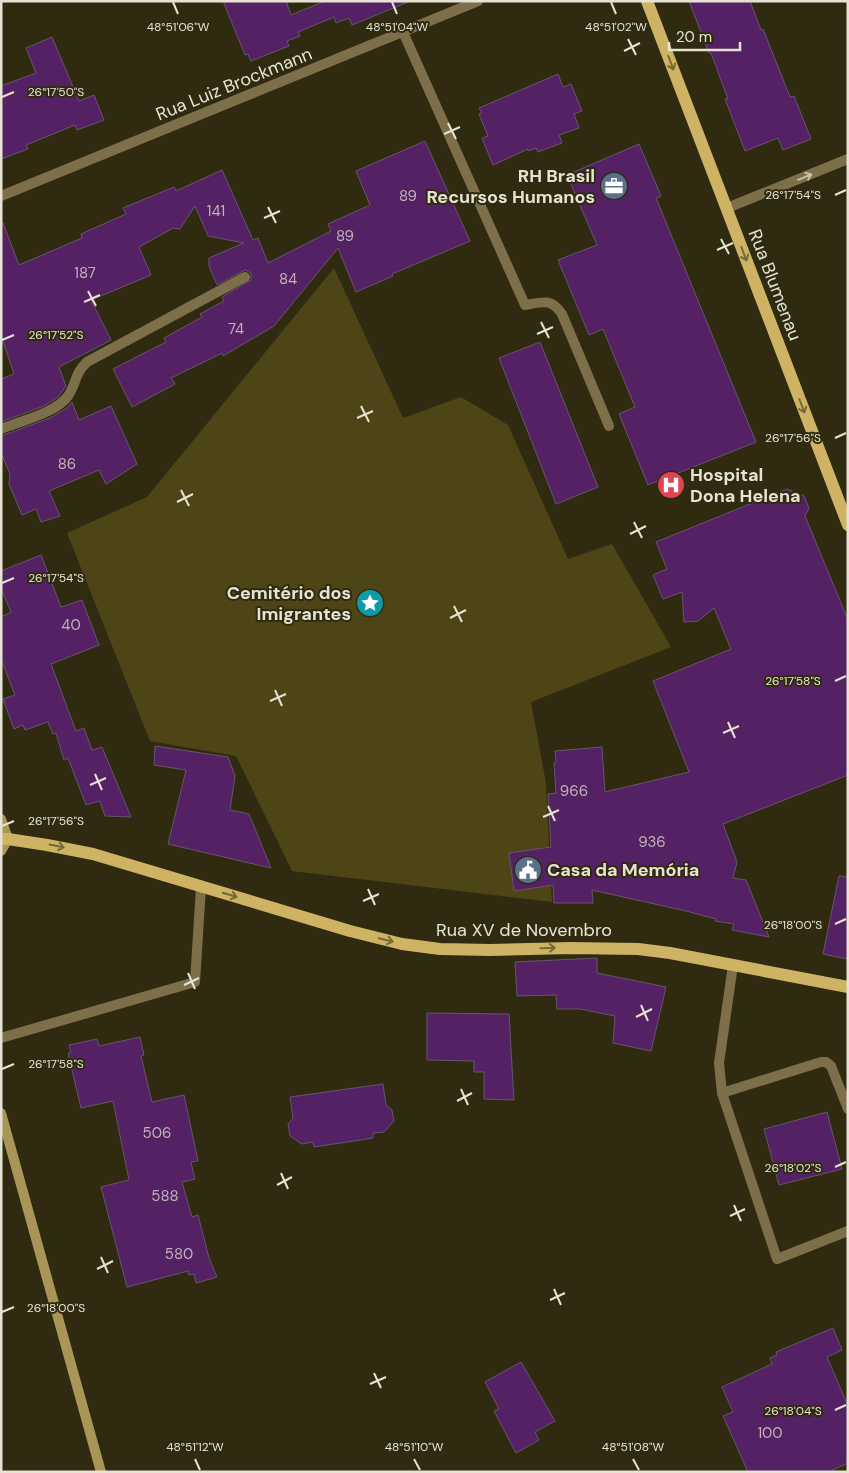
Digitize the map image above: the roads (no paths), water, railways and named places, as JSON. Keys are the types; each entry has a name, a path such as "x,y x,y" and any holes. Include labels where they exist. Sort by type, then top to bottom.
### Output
{"main road":[{"name":"Rua Blumenau","path":"647,1 848,525"},
{"path":"1,819 5,839 1,851"},
{"name":"Rua XV de Novembro","path":"5,839 92,854 350,931 402,944 440,949 638,949 733,965 847,990"},
{"path":"1,1113 101,1472"}],"street":[{"name":"Rua Luiz Brockmann","path":"1,196 478,1"},
{"path":"403,32 525,305 548,302 556,305 562,314 610,426"},
{"path":"727,208 848,159"},
{"path":"1,428 45,412 64,400 69,395 80,369 87,362 245,277"},
{"path":"1,1038 195,982 201,887"},
{"path":"733,965 719,1063 722,1094 777,1259 848,1231"},
{"path":"722,1094 826,1062 831,1066 848,1109"}],"place":[{"name":"RH Brasil Recursos Humanos","path":"614,186"},
{"name":"Hospital Dona Helena","path":"671,485"},
{"name":"Cemitério dos Imigrantes","path":"370,603"},
{"name":"Casa da Memória","path":"528,870"}]}
